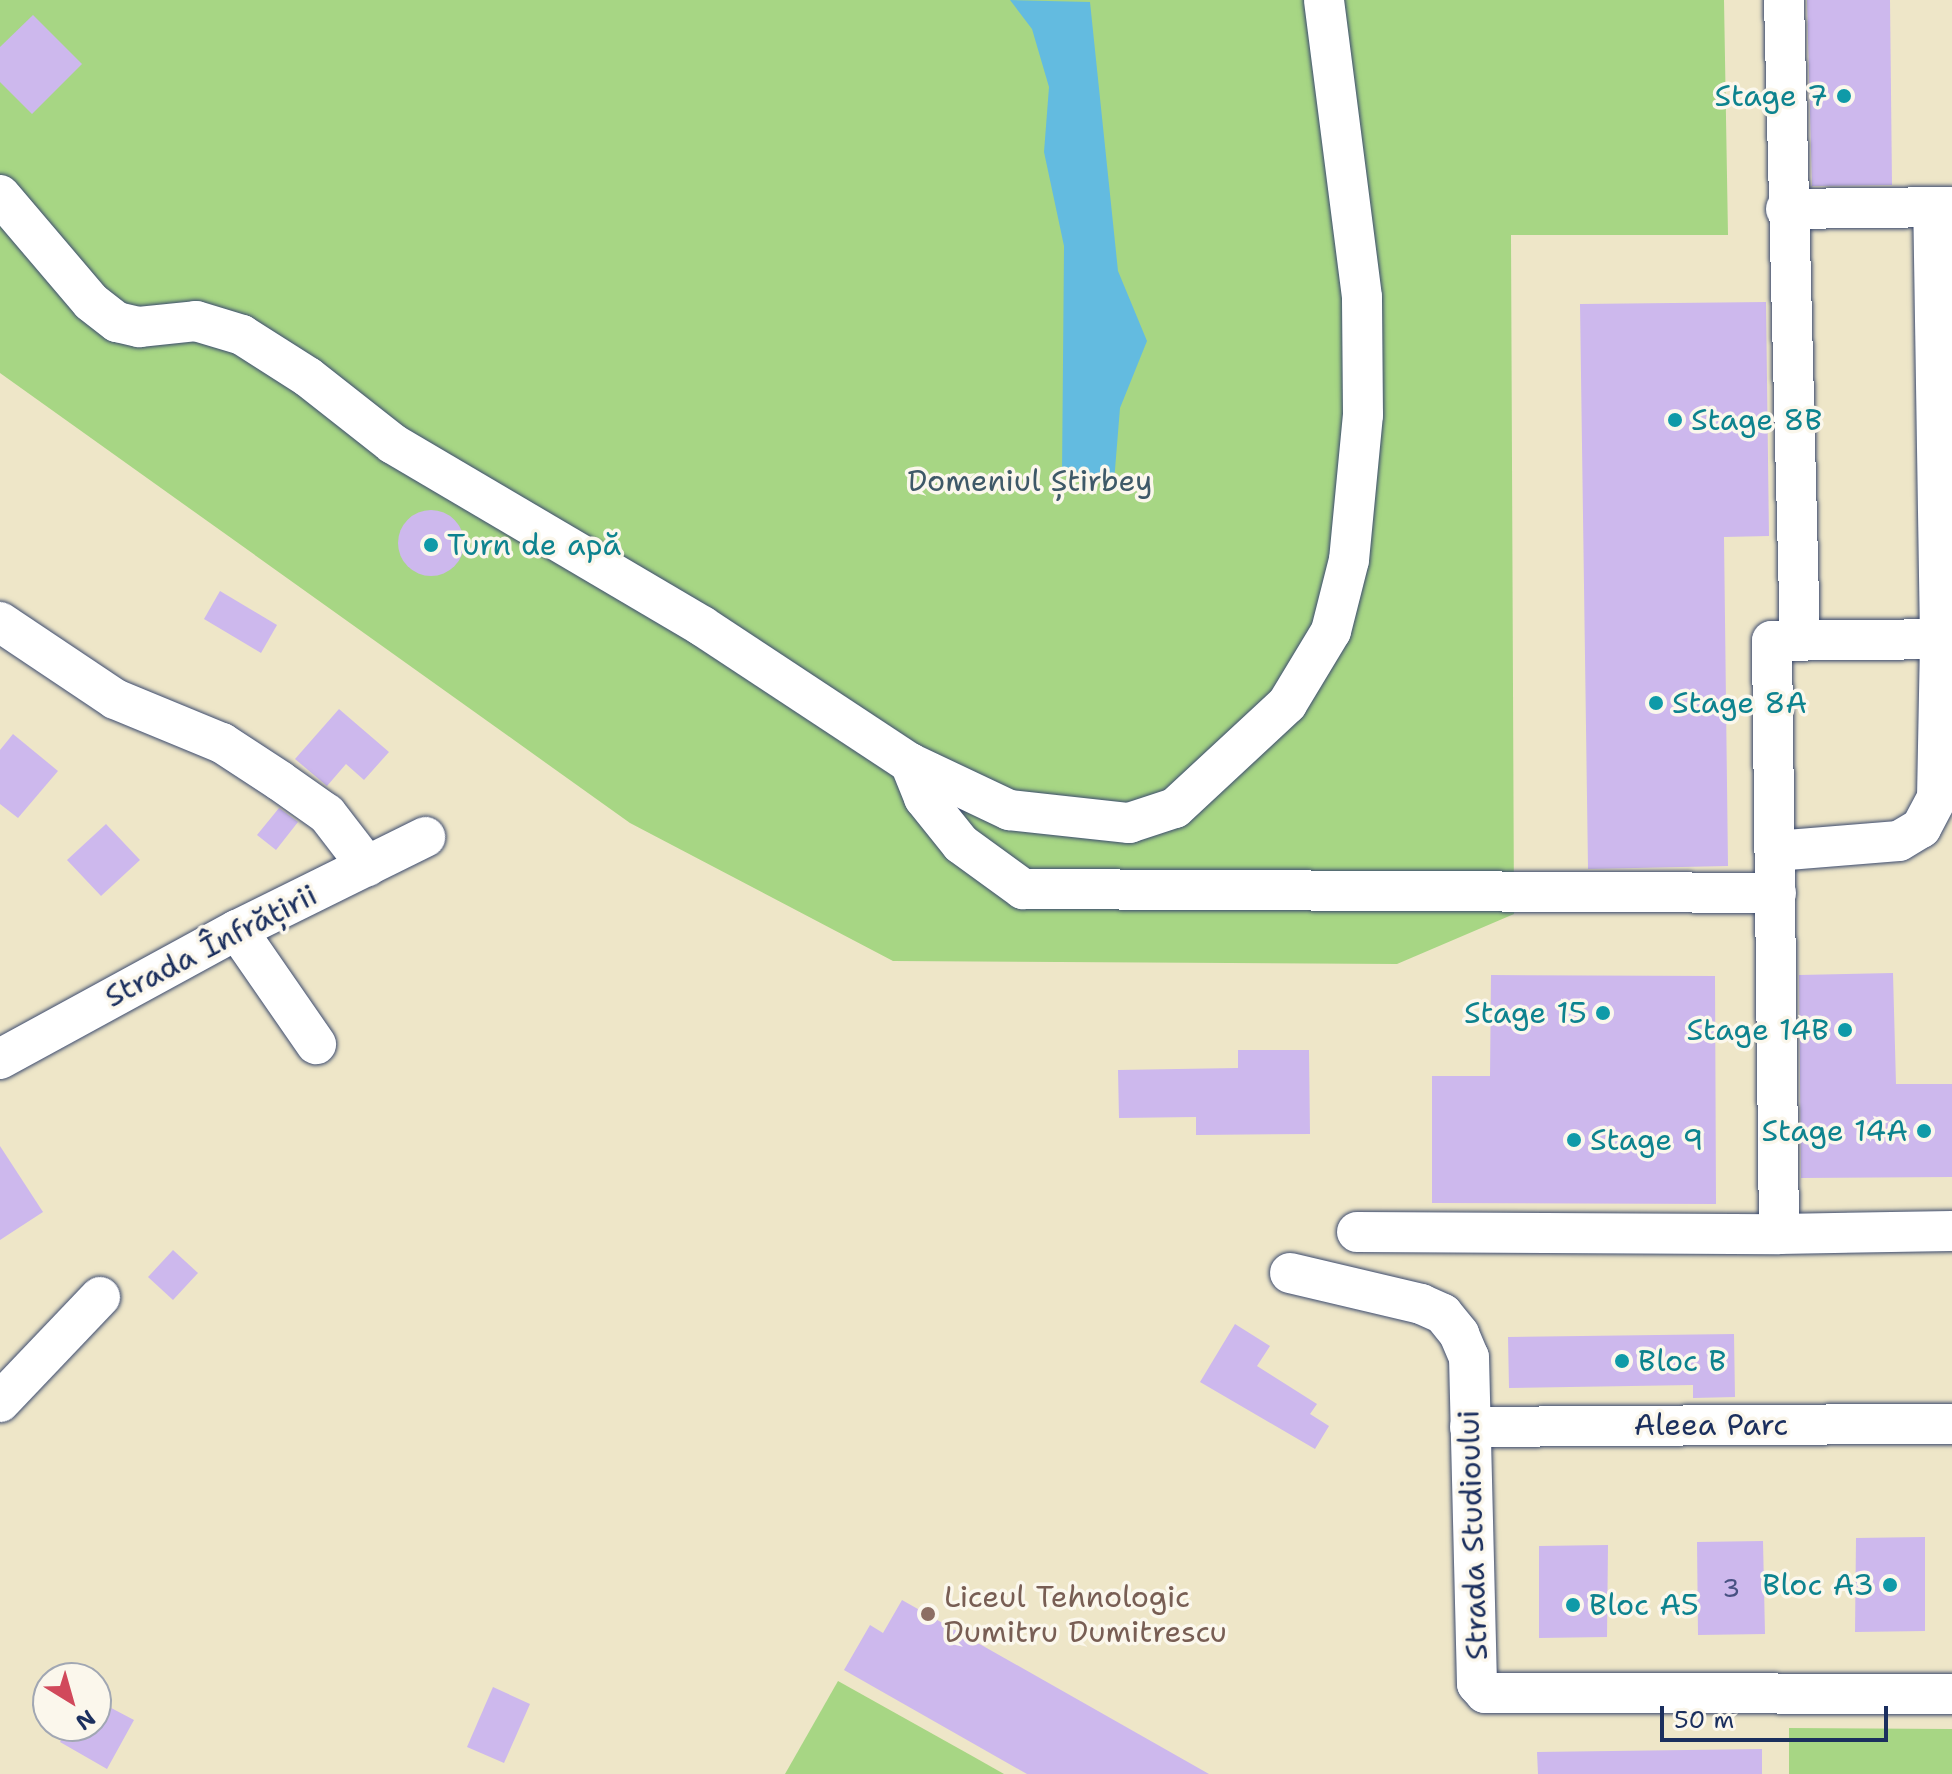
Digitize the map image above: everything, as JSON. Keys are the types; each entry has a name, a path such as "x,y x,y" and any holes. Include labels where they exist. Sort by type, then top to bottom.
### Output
{"street":[{"path":"0,195 91,302 117,322 139,327 196,321 242,335 308,377 393,444 702,626 910,763 1009,810 1129,823 1175,808 1287,704 1331,631 1349,560 1363,415 1362,327 1324,0"},
{"path":"1784,0 1786,209 1800,641"},
{"path":"1775,851 1899,841 1921,828 1937,798 1946,639 1942,207 1786,209"},
{"path":"0,622 115,699 222,743 280,781 327,814 367,866"},
{"path":"1779,1234 1772,641 1946,639"},
{"path":"910,763 924,798 961,844 1023,889 1776,893"},
{"name":"Strada Înfrățirii","path":"0,1059 237,930 425,837"},
{"path":"237,930 316,1044"},
{"path":"1357,1232 1779,1234 1952,1231"},
{"name":"Strada Studioului","path":"1290,1273 1421,1304 1443,1314 1469,1357 1477,1684 1485,1693 1952,1694"},
{"path":"0,1402 100,1297"},
{"name":"Aleea Parc","path":"1470,1427 1952,1424"}],"green space":[{"name":"Domeniul Știrbey","path":"0,0 1724,0 1728,235 1511,235 1514,914 1397,964 893,961 630,823 0,373"},
{"path":"838,1681 974,1757 1004,1774 785,1774"},
{"path":"1789,1728 1952,1729 1952,1774 1789,1774"}],"water":[{"path":"1010,0 1090,2 1118,271 1147,341 1120,408 1114,482 1062,475 1064,246 1044,152 1049,87 1032,29"}],"building":[{"name":"Stage 7","path":"1807,0 1890,0 1892,185 1812,186"},
{"path":"33,15 82,64 32,114 0,82 0,47"},
{"path":"1766,302 1769,536 1724,537 1728,866 1588,869 1580,304"},
{"name":"Turn de apă","path":"424,510 438,510 450,515 459,524 464,543 462,556 455,567 438,576 424,576 412,571 403,562 398,550 398,536 403,524 412,515"},
{"path":"220,591 277,625 261,653 204,619"},
{"path":"339,709 389,752 364,780 346,764 327,786 295,759"},
{"path":"13,734 58,771 18,818 0,804 0,750"},
{"path":"279,808 298,822 276,850 257,835"},
{"path":"106,824 140,860 101,896 67,860"},
{"name":"Stage 14B","path":"1893,973 1896,1084 1952,1084 1952,1177 1801,1178 1799,975"},
{"name":"Stage 9","path":"1491,975 1715,976 1716,1204 1432,1203 1432,1076 1490,1076"},
{"path":"1238,1050 1309,1050 1310,1134 1196,1135 1196,1117 1119,1118 1118,1070 1238,1068"},
{"path":"0,1146 43,1212 0,1240"},
{"path":"173,1250 198,1273 173,1300 148,1277"},
{"path":"1235,1324 1270,1346 1257,1366 1317,1404 1310,1414 1329,1426 1315,1449 1200,1382"},
{"name":"Bloc B","path":"1734,1334 1735,1397 1693,1398 1693,1385 1509,1388 1508,1337"},
{"name":"Bloc A3","path":"1925,1537 1925,1631 1855,1632 1856,1538"},
{"path":"1763,1541 1765,1634 1698,1635 1697,1542"},
{"name":"Bloc A5","path":"1608,1545 1607,1637 1539,1638 1539,1546"},
{"path":"902,1600 1209,1774 1027,1774 844,1670 870,1625 883,1633"},
{"path":"493,1687 530,1704 504,1763 467,1747"},
{"path":"112,1708 134,1720 107,1769 60,1742 112,1742"},
{"path":"1762,1749 1762,1774 1538,1774 1537,1752"}],"place":[{"name":"Stage 7","path":"1844,96"},
{"name":"Stage 8B","path":"1675,420"},
{"name":"Turn de apă","path":"431,545"},
{"name":"Stage 8A","path":"1656,703"},
{"name":"Stage 15","path":"1603,1013"},
{"name":"Stage 14B","path":"1845,1030"},
{"name":"Stage 14A","path":"1924,1131"},
{"name":"Stage 9","path":"1574,1140"},
{"name":"Bloc B","path":"1622,1361"},
{"name":"Bloc A3","path":"1890,1585"},
{"name":"Bloc A5","path":"1573,1605"},
{"name":"Liceul Tehnologic Dumitru Dumitrescu","path":"928,1614"}]}
